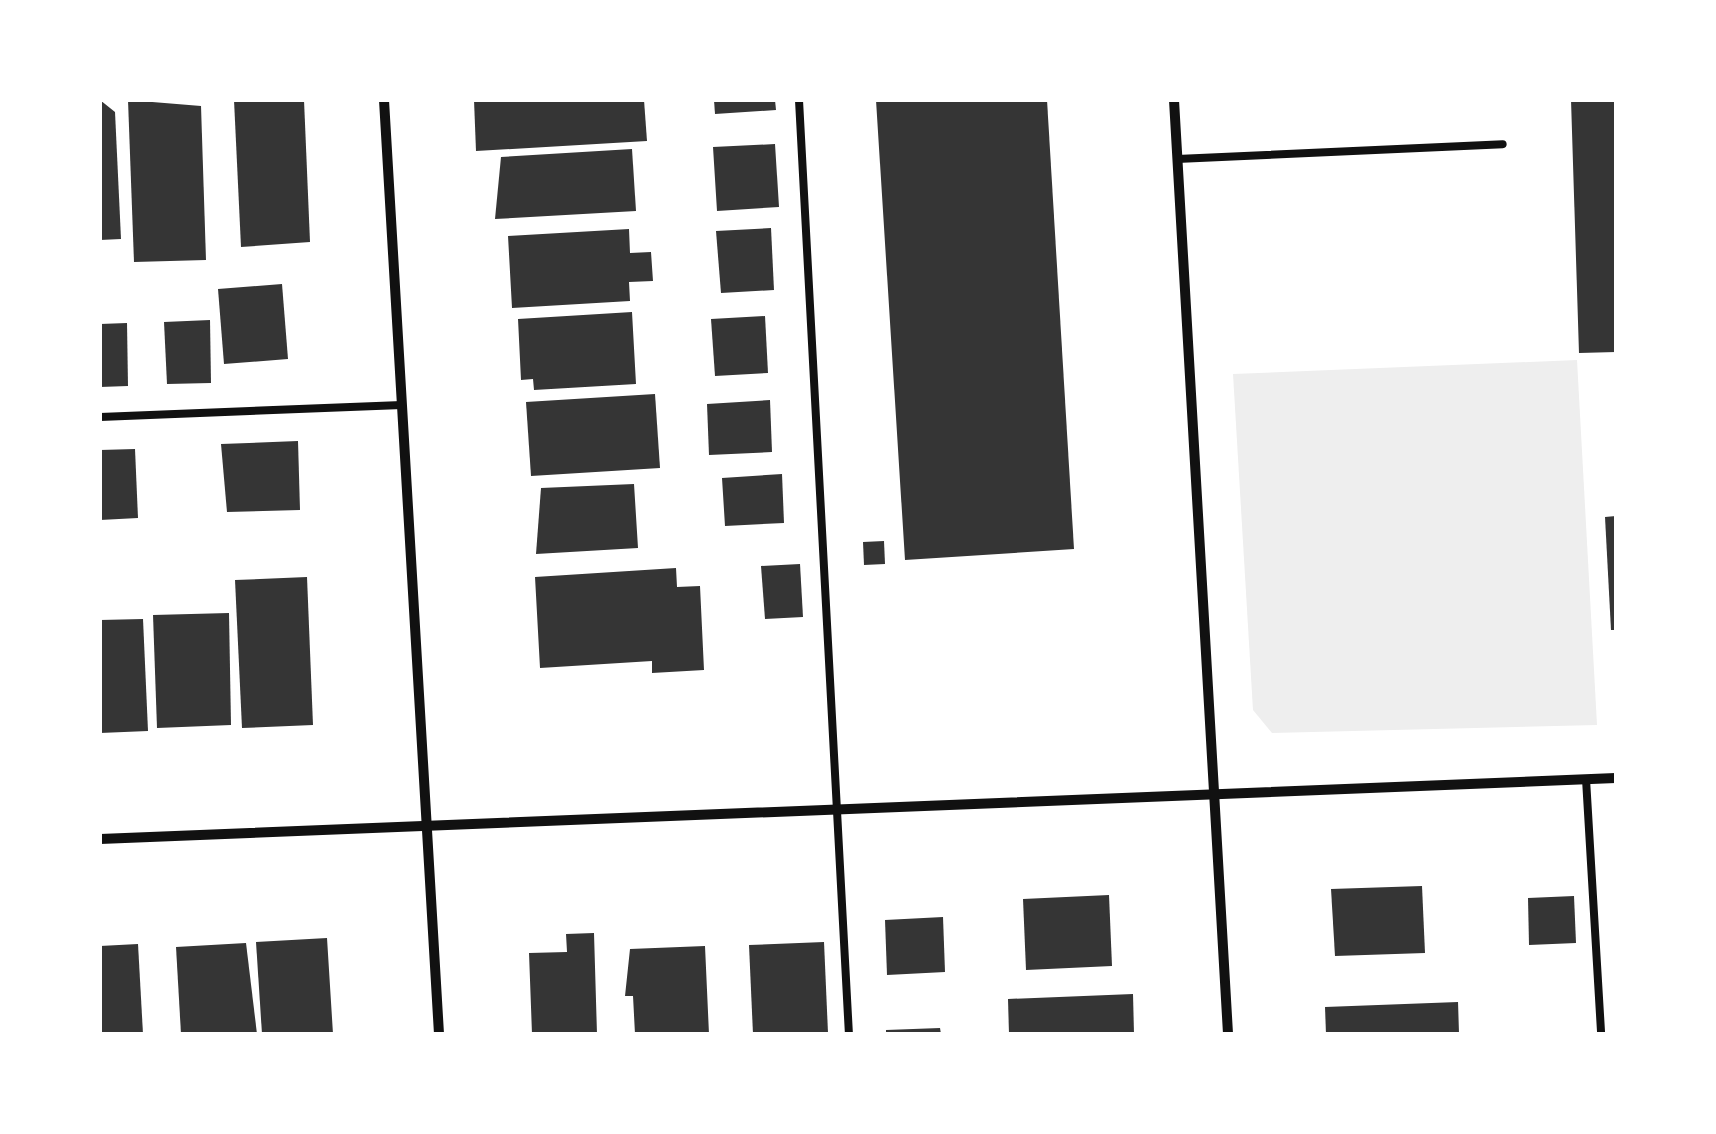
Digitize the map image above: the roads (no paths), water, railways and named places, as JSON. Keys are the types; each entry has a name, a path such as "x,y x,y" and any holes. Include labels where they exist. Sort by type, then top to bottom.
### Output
{"street":[{"path":"384,100 439,1034"},
{"path":"1174,100 1228,1034"},
{"path":"100,839 1616,778"}],"lane":[{"path":"800,100 849,1034"},
{"path":"1177,159 1503,144"},
{"path":"100,417 402,405"},
{"path":"1586,779 1601,1034"}]}
